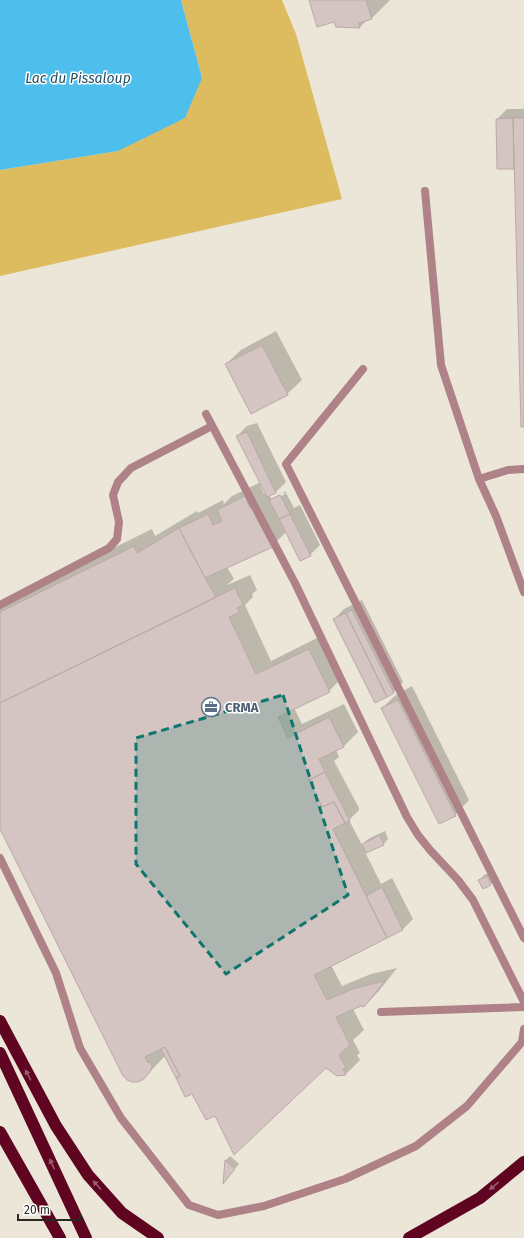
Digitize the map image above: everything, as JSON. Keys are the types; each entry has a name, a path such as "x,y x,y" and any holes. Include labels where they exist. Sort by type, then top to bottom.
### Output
{"highway":[{"path":"0,1021 56,1126 88,1175 122,1213 158,1238"},
{"path":"0,1053 86,1238"},
{"path":"0,1132 60,1238"},
{"path":"409,1238 480,1198 524,1162"}],"lane":[{"path":"425,191 441,365 479,479 496,516 524,592"},
{"path":"363,369 286,464 524,938"},
{"path":"206,414 295,583 407,817 418,836 458,880 473,900 524,1002"},
{"path":"0,605 109,548 117,539 119,522 113,495 118,482 131,468 212,426"},
{"path":"479,479 508,470 524,469"},
{"path":"0,858 56,973 80,1048 121,1118 188,1205 218,1215 264,1206 345,1179 416,1146 467,1106 522,1042 524,1029"},
{"path":"381,1012 524,1008"}],"highlighted area":[{"path":"283,695 348,895 226,974 136,864 136,738"}],"shaded area":[{"path":"181,0 282,0 296,34 342,199 0,276 0,170 118,151 202,78"}],"water":[{"name":"Lac du Pissaloup","path":"0,0 181,0 202,78 185,118 118,151 0,170"}],"building":[{"path":"309,0 366,0 372,19 359,23 360,28 336,27 334,22 317,27"},
{"path":"513,118 514,169 497,169 496,119"},
{"path":"513,118 524,118 524,427 521,427"},
{"path":"262,345 288,395 251,414 225,364"},
{"path":"247,432 276,493 267,497 236,436"},
{"path":"280,495 290,514 279,519 269,500"},
{"path":"245,496 250,508 254,506 273,547 205,578 179,528 208,514 213,525 222,521 217,510"},
{"path":"290,514 311,556 300,561 279,519"},
{"path":"179,528 216,597 0,703 0,612 134,546 137,553"},
{"path":"235,588 243,605 237,608 240,612 229,617 256,674 309,649 330,692 278,717 288,738 329,717 344,747 319,759 325,772 309,780 322,807 334,802 345,823 333,829 387,938 314,975 327,1000 355,988 385,981 364,1007 361,1006 336,1017 350,1045 339,1055 346,1068 343,1069 346,1075 337,1076 326,1068 234,1155 215,1116 206,1120 192,1094 185,1097 176,1078 180,1076 165,1047 145,1057 148,1063 151,1062 152,1067 144,1079 138,1082 132,1082 123,1076 0,829 0,703"},
{"path":"352,610 394,693 387,697 346,613"},
{"path":"346,613 387,697 375,703 333,619"},
{"path":"398,700 456,816 439,824 381,708"},
{"path":"325,772 350,821 345,823 334,802 322,807 309,780"},
{"path":"380,835 384,845 366,853 362,844"},
{"path":"487,876 491,885 483,889 478,880"},
{"path":"382,887 403,930 387,938 366,896"},
{"path":"165,1047 180,1076 176,1078 161,1049"},
{"path":"225,1160 235,1169 223,1184"}],"place":[{"name":"CRMA","path":"211,707"}]}
